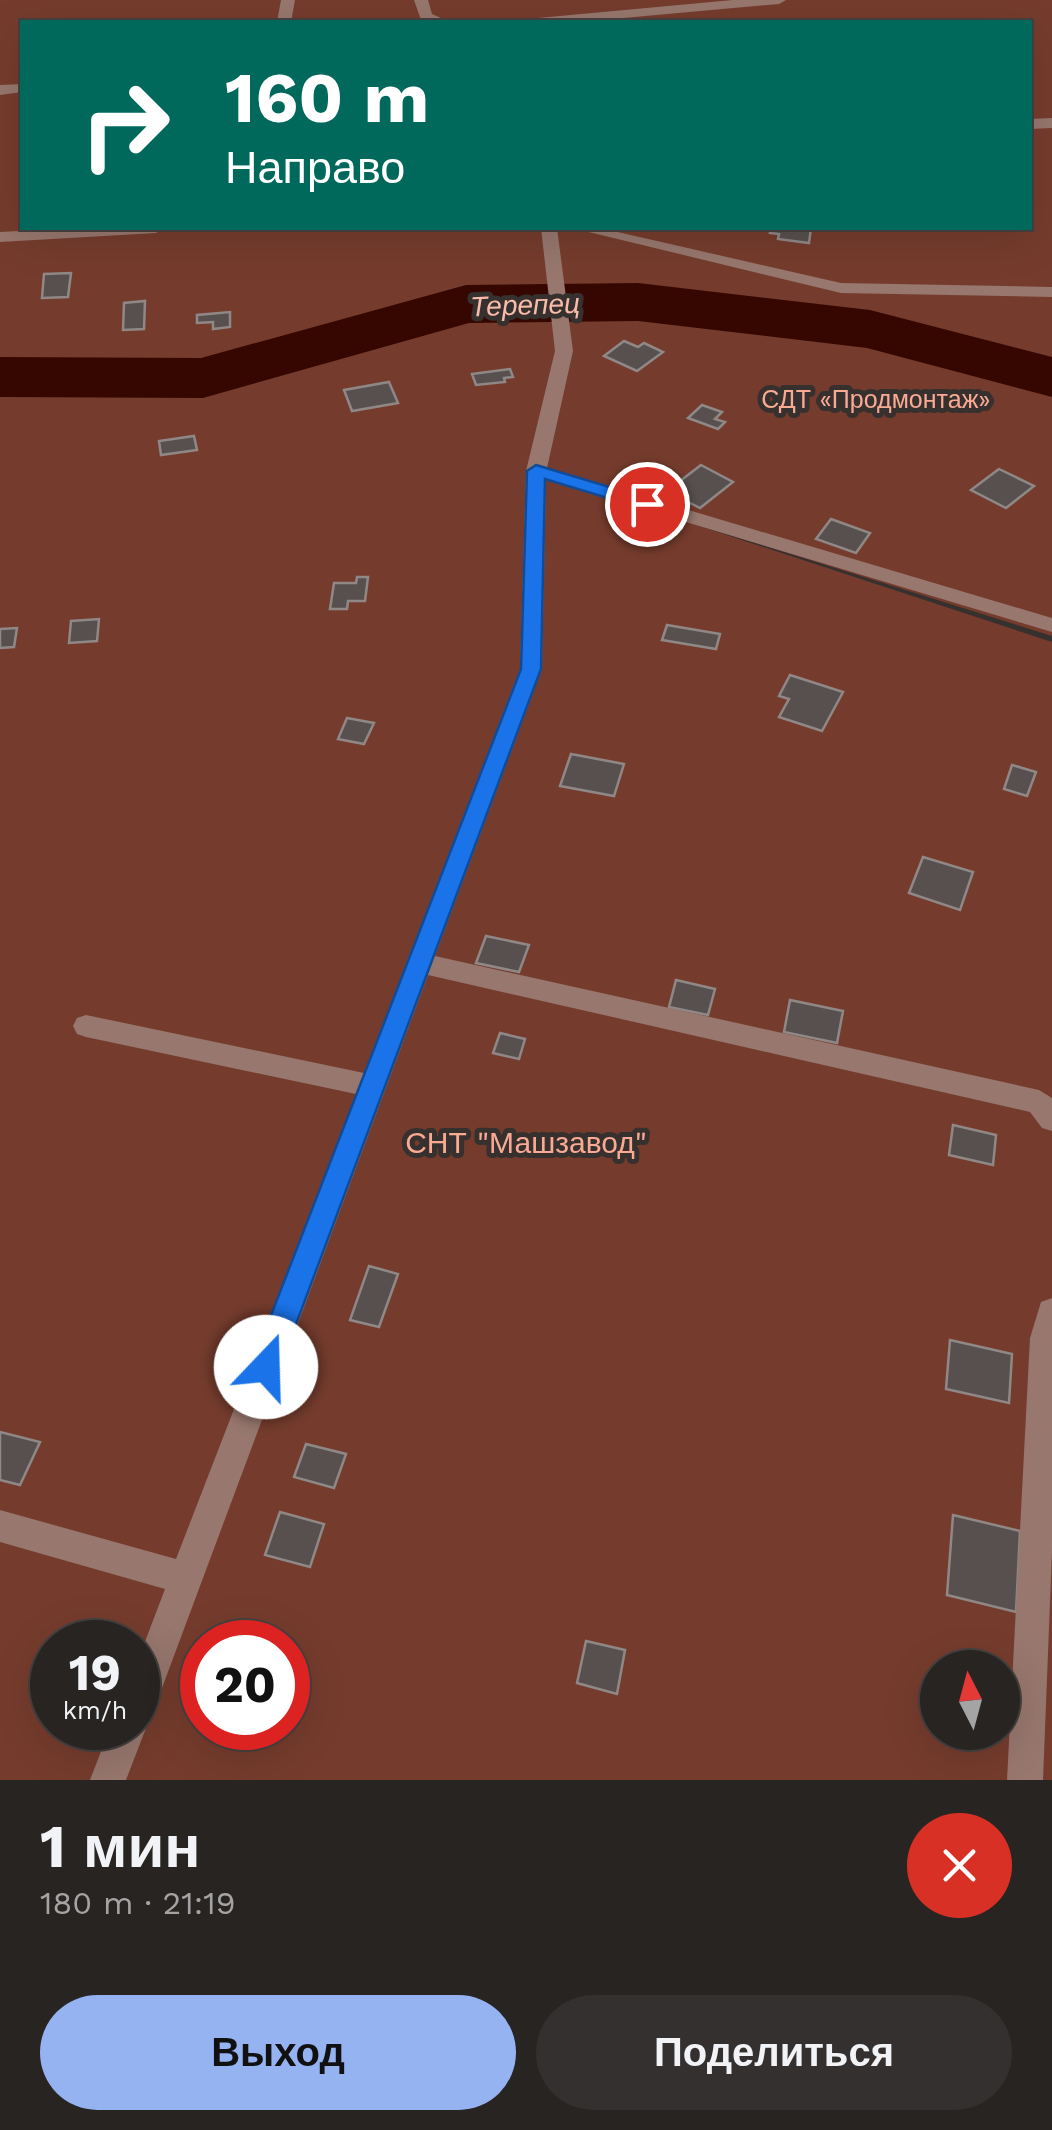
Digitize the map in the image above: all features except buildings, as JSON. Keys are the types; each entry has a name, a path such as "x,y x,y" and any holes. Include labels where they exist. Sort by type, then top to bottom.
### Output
{"lane":[{"path":"421,0 426,17 436,20"},
{"path":"555,20 689,4 779,0"},
{"path":"0,237 121,230"},
{"path":"160,1645 531,669 536,471 564,351 549,230"},
{"path":"589,230 840,288 1052,292"},
{"path":"536,471 1052,625"},
{"path":"419,963 1039,1102 1052,1119"},
{"path":"86,1026 372,1086"},
{"path":"1026,1780 1045,1338 1052,1312"},
{"path":"0,1526 185,1578"},
{"path":"108,1780 120,1750"}],"green space":[{"name":"СНТ \"Машзавод\"","path":"0,0 1052,0 1052,636 663,514 1052,642 1052,1780 0,1780"}],"waterway":[{"name":"Терепец","path":"0,377 203,378 466,304 638,302 870,329 1052,377"}],"route":[{"path":"266,1367 531,669 536,471 647,504"}],"park label":[{"name":"СДТ «Продмонтаж»","path":"876,399"}]}
